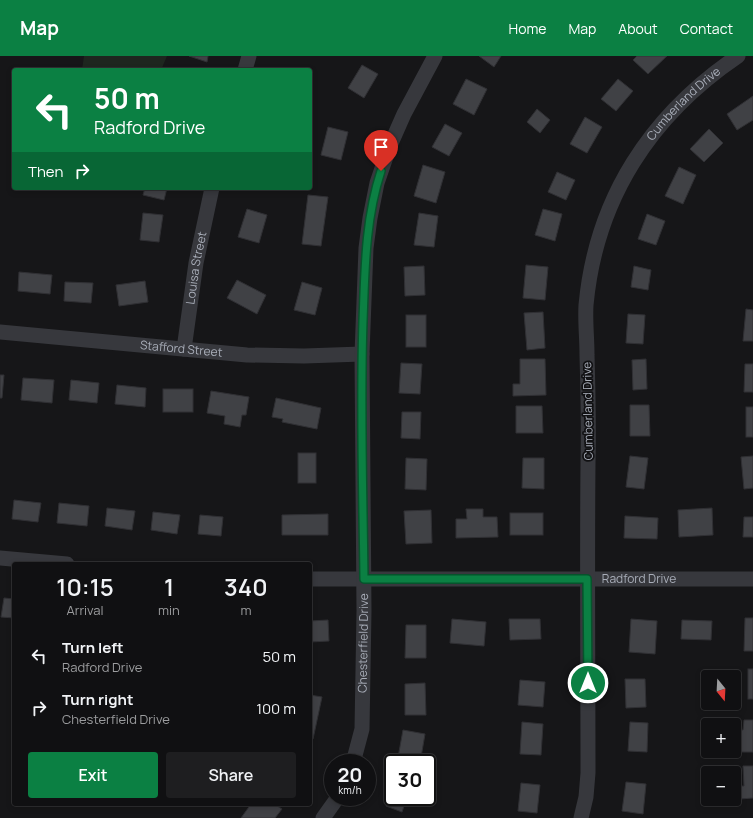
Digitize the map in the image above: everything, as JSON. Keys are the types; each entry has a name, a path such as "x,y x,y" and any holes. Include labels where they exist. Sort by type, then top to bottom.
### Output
{"street":[{"path":"246,68 249,56"},
{"name":"Chesterfield Drive","path":"355,754 362,729 364,579 362,354 366,248 370,218 378,182 389,148 404,114 435,56"},
{"name":"Cumberland Drive","path":"581,818 586,797 588,773 587,579 589,433 586,306 593,260 602,228 614,197 625,174 643,145 664,118 688,94 714,72 738,56"},
{"name":"Louisa Street","path":"184,349 196,263 212,190"},
{"name":"Stafford Street","path":"0,332 247,355 304,356 362,354"},
{"path":"0,558 45,562"},
{"name":"Radford Drive","path":"312,579 753,578"},
{"path":"323,818 332,806"}],"shaded area":[{"path":"84,56 167,56 162,68 82,68"}],"building":[{"path":"189,56 208,56 207,62"},
{"path":"479,56 501,56 494,67"},
{"path":"637,56 667,56 648,74 633,60"},
{"path":"362,65 378,74 364,98 348,88"},
{"path":"466,79 487,89 474,115 453,104"},
{"path":"618,79 633,91 616,111 601,99"},
{"path":"753,96 753,120 737,130 727,114"},
{"path":"537,109 550,120 540,133 527,122"},
{"path":"585,117 602,127 587,153 570,144"},
{"path":"445,124 462,133 449,156 432,147"},
{"path":"328,127 348,132 341,160 321,155"},
{"path":"709,129 723,143 704,162 690,149"},
{"path":"423,165 445,172 436,203 414,196"},
{"path":"679,167 696,175 683,204 665,196"},
{"path":"557,172 575,180 566,200 548,192"},
{"path":"144,190 166,190 164,200 143,195"},
{"path":"308,195 328,197 321,246 302,244"},
{"path":"247,209 267,215 259,243 238,237"},
{"path":"543,209 562,214 555,241 535,235"},
{"path":"143,213 163,215 159,242 140,240"},
{"path":"419,213 438,216 434,247 414,245"},
{"path":"647,214 665,221 656,245 638,239"},
{"path":"526,265 548,267 545,300 523,298"},
{"path":"424,266 425,295 405,296 404,267"},
{"path":"634,266 651,270 648,290 631,287"},
{"path":"19,272 52,275 50,294 18,291"},
{"path":"237,280 266,295 257,314 227,298"},
{"path":"145,281 148,302 119,306 116,285"},
{"path":"65,282 93,283 91,303 64,301"},
{"path":"302,282 322,288 315,315 294,310"},
{"path":"746,309 753,310 753,341 743,341"},
{"path":"543,312 545,348 527,350 524,313"},
{"path":"628,314 645,315 643,344 626,343"},
{"path":"406,315 426,315 426,347 406,347"},
{"path":"520,359 545,359 546,395 513,396 513,384 520,384"},
{"path":"646,359 647,389 633,390 632,360"},
{"path":"401,363 422,364 420,394 399,393"},
{"path":"745,364 753,364 753,392 744,392"},
{"path":"0,375 4,375 2,398 0,398"},
{"path":"23,378 54,380 52,403 21,400"},
{"path":"71,380 99,383 97,403 69,400"},
{"path":"117,385 146,388 145,407 115,404"},
{"path":"163,389 193,389 193,412 163,412"},
{"path":"211,391 249,397 246,415 242,415 240,427 224,424 225,416 207,413"},
{"path":"276,398 321,408 317,429 282,422 283,419 272,417"},
{"path":"630,405 649,405 650,436 630,436"},
{"path":"516,406 542,406 543,433 516,433"},
{"path":"746,407 753,407 753,437 746,437"},
{"path":"402,412 421,412 420,439 401,438"},
{"path":"298,453 316,453 316,483 298,483"},
{"path":"630,456 648,458 644,489 626,487"},
{"path":"753,456 753,488 744,489 741,457"},
{"path":"406,458 427,459 426,490 405,489"},
{"path":"523,458 544,458 544,489 522,488"},
{"path":"14,500 41,503 38,522 12,519"},
{"path":"59,503 89,506 87,526 57,523"},
{"path":"107,508 135,511 132,530 105,526"},
{"path":"712,508 713,535 679,537 678,510"},
{"path":"466,509 483,509 483,517 497,517 498,537 456,538 456,519 467,519"},
{"path":"431,510 432,543 406,544 404,511"},
{"path":"153,512 180,515 177,534 151,530"},
{"path":"510,513 543,513 543,535 510,535"},
{"path":"328,514 328,535 282,535 282,515"},
{"path":"200,515 223,517 221,536 198,534"},
{"path":"625,516 658,518 657,539 624,538"},
{"path":"744,517 753,517 753,537 743,537"},
{"path":"4,598 12,599 12,618 1,617"},
{"path":"745,618 753,618 753,651 744,651"},
{"path":"452,619 486,622 484,646 450,643"},
{"path":"509,619 540,619 541,639 510,640"},
{"path":"631,619 657,621 655,654 629,652"},
{"path":"328,620 329,641 312,642 312,621"},
{"path":"682,620 712,621 711,640 681,639"},
{"path":"406,625 426,625 426,658 405,658"},
{"path":"748,669 753,669 753,699 748,699"},
{"path":"625,679 645,679 646,707 626,708"},
{"path":"520,680 545,682 543,707 518,705"},
{"path":"425,683 426,715 405,715 405,684"},
{"path":"312,695 322,697 312,739"},
{"path":"744,720 753,720 753,752 741,752 741,730 743,730"},
{"path":"522,722 543,724 541,755 520,754"},
{"path":"630,722 648,723 647,752 628,751"},
{"path":"403,730 425,734 422,754 399,754"},
{"path":"743,766 753,766 753,798 741,799 741,786 744,786"},
{"path":"626,782 646,784 643,814 622,811"},
{"path":"521,783 540,785 537,813 518,811"},
{"path":"250,806 277,806 282,809 275,818 241,818"},
{"path":"386,806 404,806 402,812"}],"route":[{"path":"381,171 370,218 366,248 362,354 364,579 587,579 588,683"}]}
